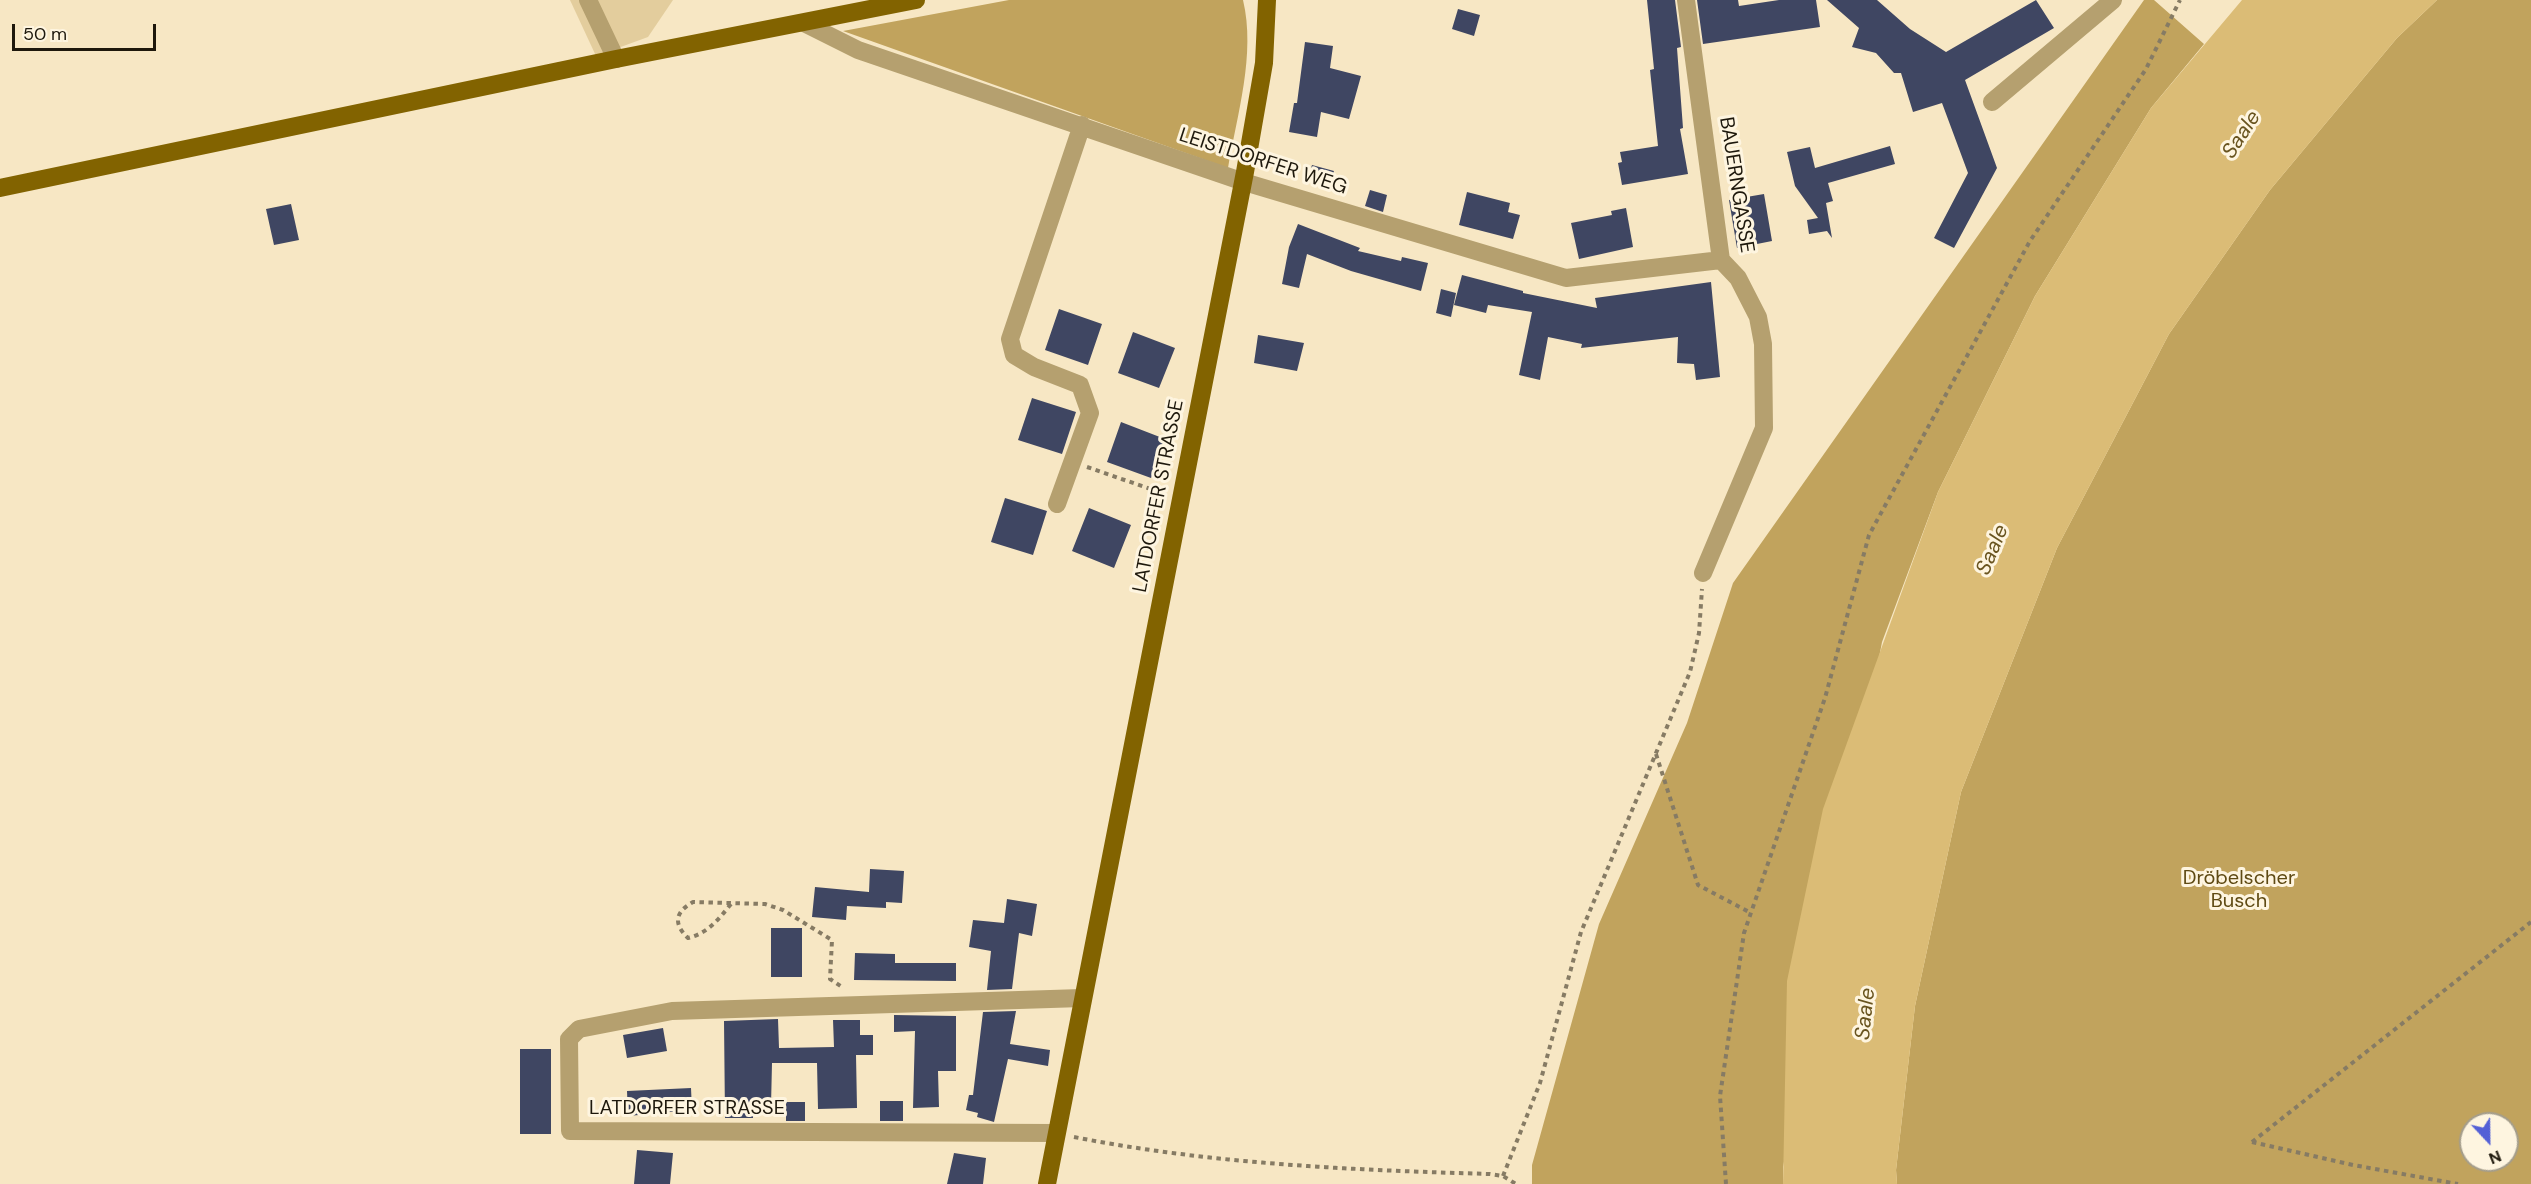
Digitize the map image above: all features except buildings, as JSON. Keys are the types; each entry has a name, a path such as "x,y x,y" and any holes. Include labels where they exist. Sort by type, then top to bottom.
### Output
{"main road":[{"path":"0,188 616,59 916,0"},
{"name":"LATDORFER STRASSE","path":"1047,1184 1055,1133 1244,182 1264,63 1267,0"}],"street":[{"path":"588,0 616,59"},
{"name":"BAUERNGASSE","path":"1686,0 1721,260 1738,278 1758,317 1763,344 1764,428 1703,573"},
{"path":"1992,102 2114,0"},
{"name":"LEISTDORFER WEG","path":"804,23 858,50 1244,182 1566,278 1721,260"},
{"path":"1057,504 1090,413 1080,385 1034,367 1014,355 1010,339 1029,274 1082,125"},
{"name":"LATDORFER STRASSE","path":"1055,1133 570,1131 568,1039 579,1029 672,1011 1082,998"}],"path":[{"path":"1725,1184 1720,1096 1744,933 1825,698 1869,535 2030,241 2146,69 2180,0"},
{"path":"1072,462 1182,500"},
{"path":"1503,1176 1540,1083 1581,932 1690,672 1699,633 1703,573"},
{"path":"1656,754 1698,885 1751,913"},
{"path":"731,904 714,926 699,936 688,938 680,930 677,922 678,914 693,902 765,904 783,910 832,940 830,979 862,1001 871,1004"},
{"path":"2458,1184 2353,1165 2252,1142 2531,922"},
{"path":"1055,1133 1149,1152 1355,1169 1503,1176 1516,1184"}],"shaded area":[{"path":"570,0 673,0 648,37 596,56"}],"green space":[{"path":"1009,0 1243,0 1247,42 1246,63 1228,168 843,31"},
{"path":"2144,0 2154,0 2204,44 2151,108 2035,296 1938,492 1882,642 1783,1167 1783,1184 1532,1184 1532,1165 1599,924 1687,723 1733,583"},
{"name":"Dröbelscher Busch","path":"2437,0 2531,0 2531,1184 1897,1184 1896,1170 1915,1006 1961,792 2057,548 2169,334 2270,190 2397,38"}],"water":[{"name":"Saale","path":"2242,0 2437,0 2397,38 2270,190 2169,334 2057,548 1961,792 1915,1006 1896,1170 1897,1184 1783,1184 1787,981 1823,809 1938,492 2035,296 2151,108"}]}
